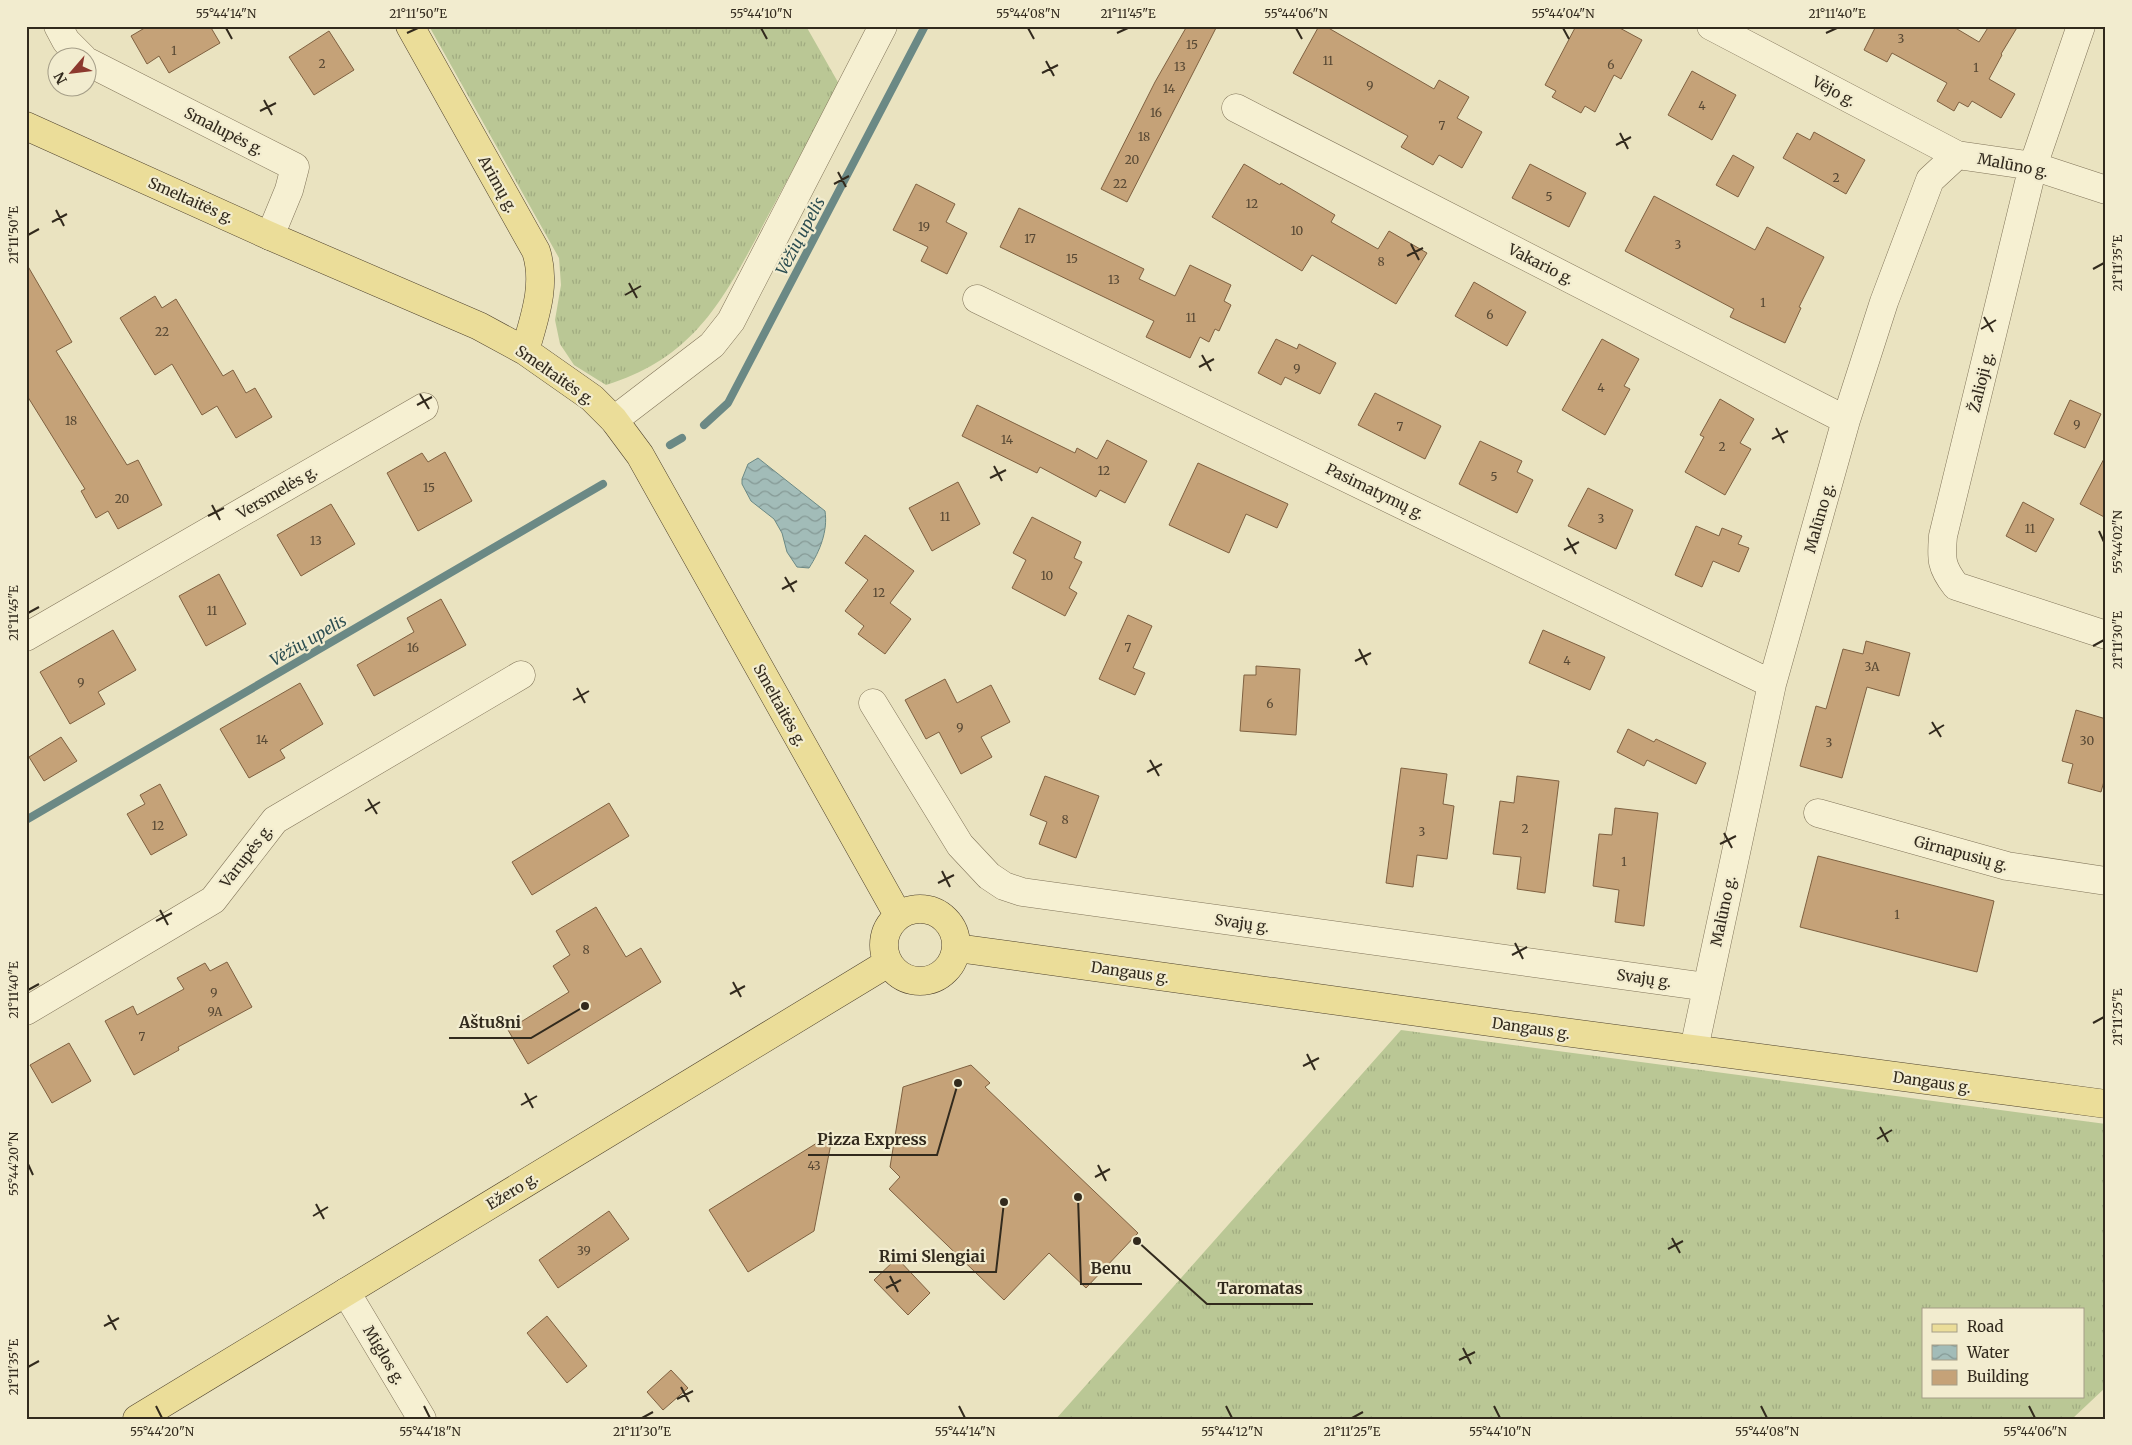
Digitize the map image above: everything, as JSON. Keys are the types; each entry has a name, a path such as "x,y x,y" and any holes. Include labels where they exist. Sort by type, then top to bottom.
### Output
{"main road":[{"name":"Arimų g.","path":"410,26 536,251 540,263 539,295 525,352"},
{"name":"Smeltaitės g.","path":"26,126 270,236 479,326 525,352 592,398 614,420 640,455 898,915"},
{"path":"925,908 938,913 948,922 955,934 956,948 953,961 945,972 934,979 921,982 908,980 896,974 888,963 883,950 884,937 889,925 898,915 911,909 925,908"},
{"name":"Dangaus g.","path":"956,948 2106,1104"},
{"name":"Ežero g.","path":"137,1419 888,963"}],"street":[{"path":"58,26 66,41 73,48"},
{"path":"614,420 712,345 731,321 883,26"},
{"name":"Vėjo g.","path":"1711,26 1957,155"},
{"name":"Žalioji g.","path":"2076,28 2033,166 1943,536 1941,557 1946,573 1956,586 2106,635"},
{"name":"Smalupės g.","path":"98,67 294,167 289,190 270,236"},
{"name":"Vakario g.","path":"1236,108 1846,420"},
{"name":"Malūno g.","path":"1694,1049 1772,684 1846,420 1884,302 1930,180 1957,155 2033,166 2106,190"},
{"name":"Pasimatymų g.","path":"977,299 1772,684"},
{"name":"Versmelės g.","path":"26,637 424,407"},
{"name":"Varupės g.","path":"26,1011 213,900 275,820 521,675"},
{"name":"Svajų g.","path":"873,703 960,845 989,876 1004,886 1022,892 1707,987"},
{"name":"Girnapusių g.","path":"1818,813 2007,866 2106,882"},
{"name":"Miglos g.","path":"346,1292 422,1419"}],"green space":[{"path":"429,26 806,26 839,84 739,269 707,318 688,339 665,357 638,373 606,385 574,365 560,344 555,320 561,285 559,258"},
{"path":"1401,1030 2106,1124 2106,1387 2072,1419 1056,1419"}],"water":[{"path":"758,458 825,511 826,518 822,541 817,555 809,568 797,567 787,552 782,533 774,519 751,501 742,484 748,464"}],"building":[{"path":"148,26 210,26 220,43 169,73 159,56 147,64 131,36"},
{"path":"1187,26 1217,26 1127,202 1101,189 1155,82"},
{"path":"1319,26 1325,26 1434,89 1439,80 1469,97 1457,118 1482,132 1462,168 1439,155 1433,165 1401,147 1408,136 1293,73"},
{"path":"1576,26 1616,26 1642,40 1621,79 1614,75 1595,112 1585,106 1581,113 1552,97 1556,91 1545,85"},
{"path":"1876,26 1952,26 1979,42 1989,26 2018,26 1989,79 2015,94 2001,118 1972,101 1968,107 1959,102 1954,111 1937,101 1947,83 1892,53 1887,62 1864,50"},
{"path":"329,31 354,70 314,95 289,57"},
{"path":"1692,71 1736,95 1712,140 1668,115"},
{"path":"1814,132 1865,160 1846,194 1783,158 1797,133 1810,140"},
{"path":"1733,155 1754,167 1738,197 1716,185"},
{"path":"1244,164 1280,185 1281,183 1335,215 1331,222 1378,249 1389,231 1427,253 1396,304 1312,255 1302,271 1212,217"},
{"path":"1530,164 1586,193 1569,227 1512,198"},
{"path":"916,184 955,204 946,222 967,233 947,274 921,261 928,247 893,230"},
{"path":"1654,196 1755,250 1767,227 1824,257 1799,307 1801,308 1785,343 1730,317 1734,309 1625,251"},
{"path":"1019,208 1144,269 1139,279 1175,296 1190,265 1231,285 1224,301 1231,305 1219,331 1215,329 1209,342 1200,337 1190,358 1146,337 1154,321 1000,247"},
{"path":"26,263 72,342 56,351 127,465 138,460 162,505 118,529 108,511 96,518 81,491 85,489 26,394"},
{"path":"1474,282 1526,312 1507,346 1455,316"},
{"path":"155,296 162,308 176,299 223,376 233,370 246,393 255,388 272,417 236,438 217,406 202,415 172,364 155,375 120,318"},
{"path":"1276,339 1297,349 1299,344 1336,363 1320,394 1285,377 1281,385 1258,373"},
{"path":"1602,339 1639,359 1624,386 1630,389 1605,435 1562,410"},
{"path":"1375,393 1441,426 1425,459 1358,425"},
{"path":"1720,399 1754,419 1740,443 1751,449 1725,495 1685,472 1704,437 1700,435"},
{"path":"2070,400 2101,414 2085,448 2054,434"},
{"path":"977,405 1075,453 1077,448 1097,459 1107,440 1147,461 1125,503 1100,490 1096,497 1040,467 1037,473 962,436"},
{"path":"1480,441 1522,461 1517,472 1533,480 1517,513 1459,484"},
{"path":"445,452 472,501 418,531 387,473 422,453 428,462"},
{"path":"2106,455 2106,518 2080,504"},
{"path":"1198,463 1288,504 1277,528 1246,514 1229,553 1169,525"},
{"path":"958,482 980,524 932,551 909,508"},
{"path":"1588,488 1633,510 1616,549 1568,526"},
{"path":"2023,502 2054,519 2036,552 2006,536"},
{"path":"331,504 355,544 301,576 277,535"},
{"path":"1032,517 1081,542 1074,558 1082,562 1069,588 1077,593 1065,616 1012,588 1026,560 1013,553"},
{"path":"1696,526 1719,536 1722,528 1742,536 1738,544 1749,548 1739,572 1713,561 1702,587 1675,575"},
{"path":"865,535 914,571 890,603 911,619 885,654 858,634 864,626 845,611 868,580 845,563"},
{"path":"219,574 246,624 206,646 179,596"},
{"path":"441,599 466,645 374,696 357,665 414,632 407,618"},
{"path":"1128,615 1152,626 1133,668 1145,673 1135,695 1099,679"},
{"path":"113,630 136,670 98,692 105,704 70,724 40,672"},
{"path":"1543,630 1605,657 1590,690 1529,663"},
{"path":"1866,641 1910,653 1899,696 1867,687 1842,778 1800,766 1816,706 1826,709 1843,649 1863,654"},
{"path":"1256,666 1300,669 1296,735 1240,731 1244,675 1256,675"},
{"path":"945,679 957,703 991,685 1010,722 981,737 992,757 961,774 939,732 926,739 905,700"},
{"path":"300,683 323,724 280,750 285,758 249,778 220,729"},
{"path":"2076,710 2106,719 2106,774 2101,792 2068,783 2073,764 2062,761"},
{"path":"1628,729 1654,742 1656,739 1706,763 1696,784 1647,760 1644,766 1617,752"},
{"path":"61,737 77,761 44,781 29,757"},
{"path":"1401,768 1447,774 1443,804 1454,806 1447,859 1417,855 1413,887 1386,883"},
{"path":"1045,776 1099,796 1076,858 1039,844 1047,822 1030,815"},
{"path":"1517,776 1559,781 1545,893 1517,889 1521,857 1493,854 1500,801 1514,803"},
{"path":"160,784 187,835 151,855 127,814 145,804 140,795"},
{"path":"609,803 629,836 532,895 512,862"},
{"path":"1615,808 1658,813 1644,926 1615,922 1619,890 1593,886 1599,834 1612,835"},
{"path":"1818,856 1994,901 1977,972 1800,927"},
{"path":"596,907 626,957 641,948 661,982 528,1064 508,1030 569,992 553,966 570,955 556,931"},
{"path":"227,962 252,1007 178,1047 179,1050 134,1075 105,1021 133,1006 137,1015 184,989 177,978 205,963 210,971"},
{"path":"69,1043 91,1081 52,1103 30,1065"},
{"path":"971,1065 990,1083 985,1087 1138,1233 1086,1288 1049,1253 1004,1300 889,1189 900,1177 890,1167 903,1087"},
{"path":"833,1133 814,1231 748,1272 709,1210"},
{"path":"609,1211 629,1239 558,1288 539,1260"},
{"path":"897,1258 930,1293 908,1315 874,1280"},
{"path":"547,1316 587,1366 567,1383 527,1333"},
{"path":"671,1370 688,1388 663,1410 647,1392"}],"waterway":[{"name":"Vėžių upelis","path":"704,425 728,403 925,26"},
{"name":"Vėžių upelis","path":"670,445 682,438"},
{"name":"Vėžių upelis","path":"26,820 603,484"}],"place":[{"name":"Aštu8ni","path":"585,1006"},
{"name":"Pizza Express","path":"958,1083"},
{"name":"Benu","path":"1078,1197"},
{"name":"Rimi Slengiai","path":"1004,1202"},
{"name":"Taromatas","path":"1137,1241"}]}
